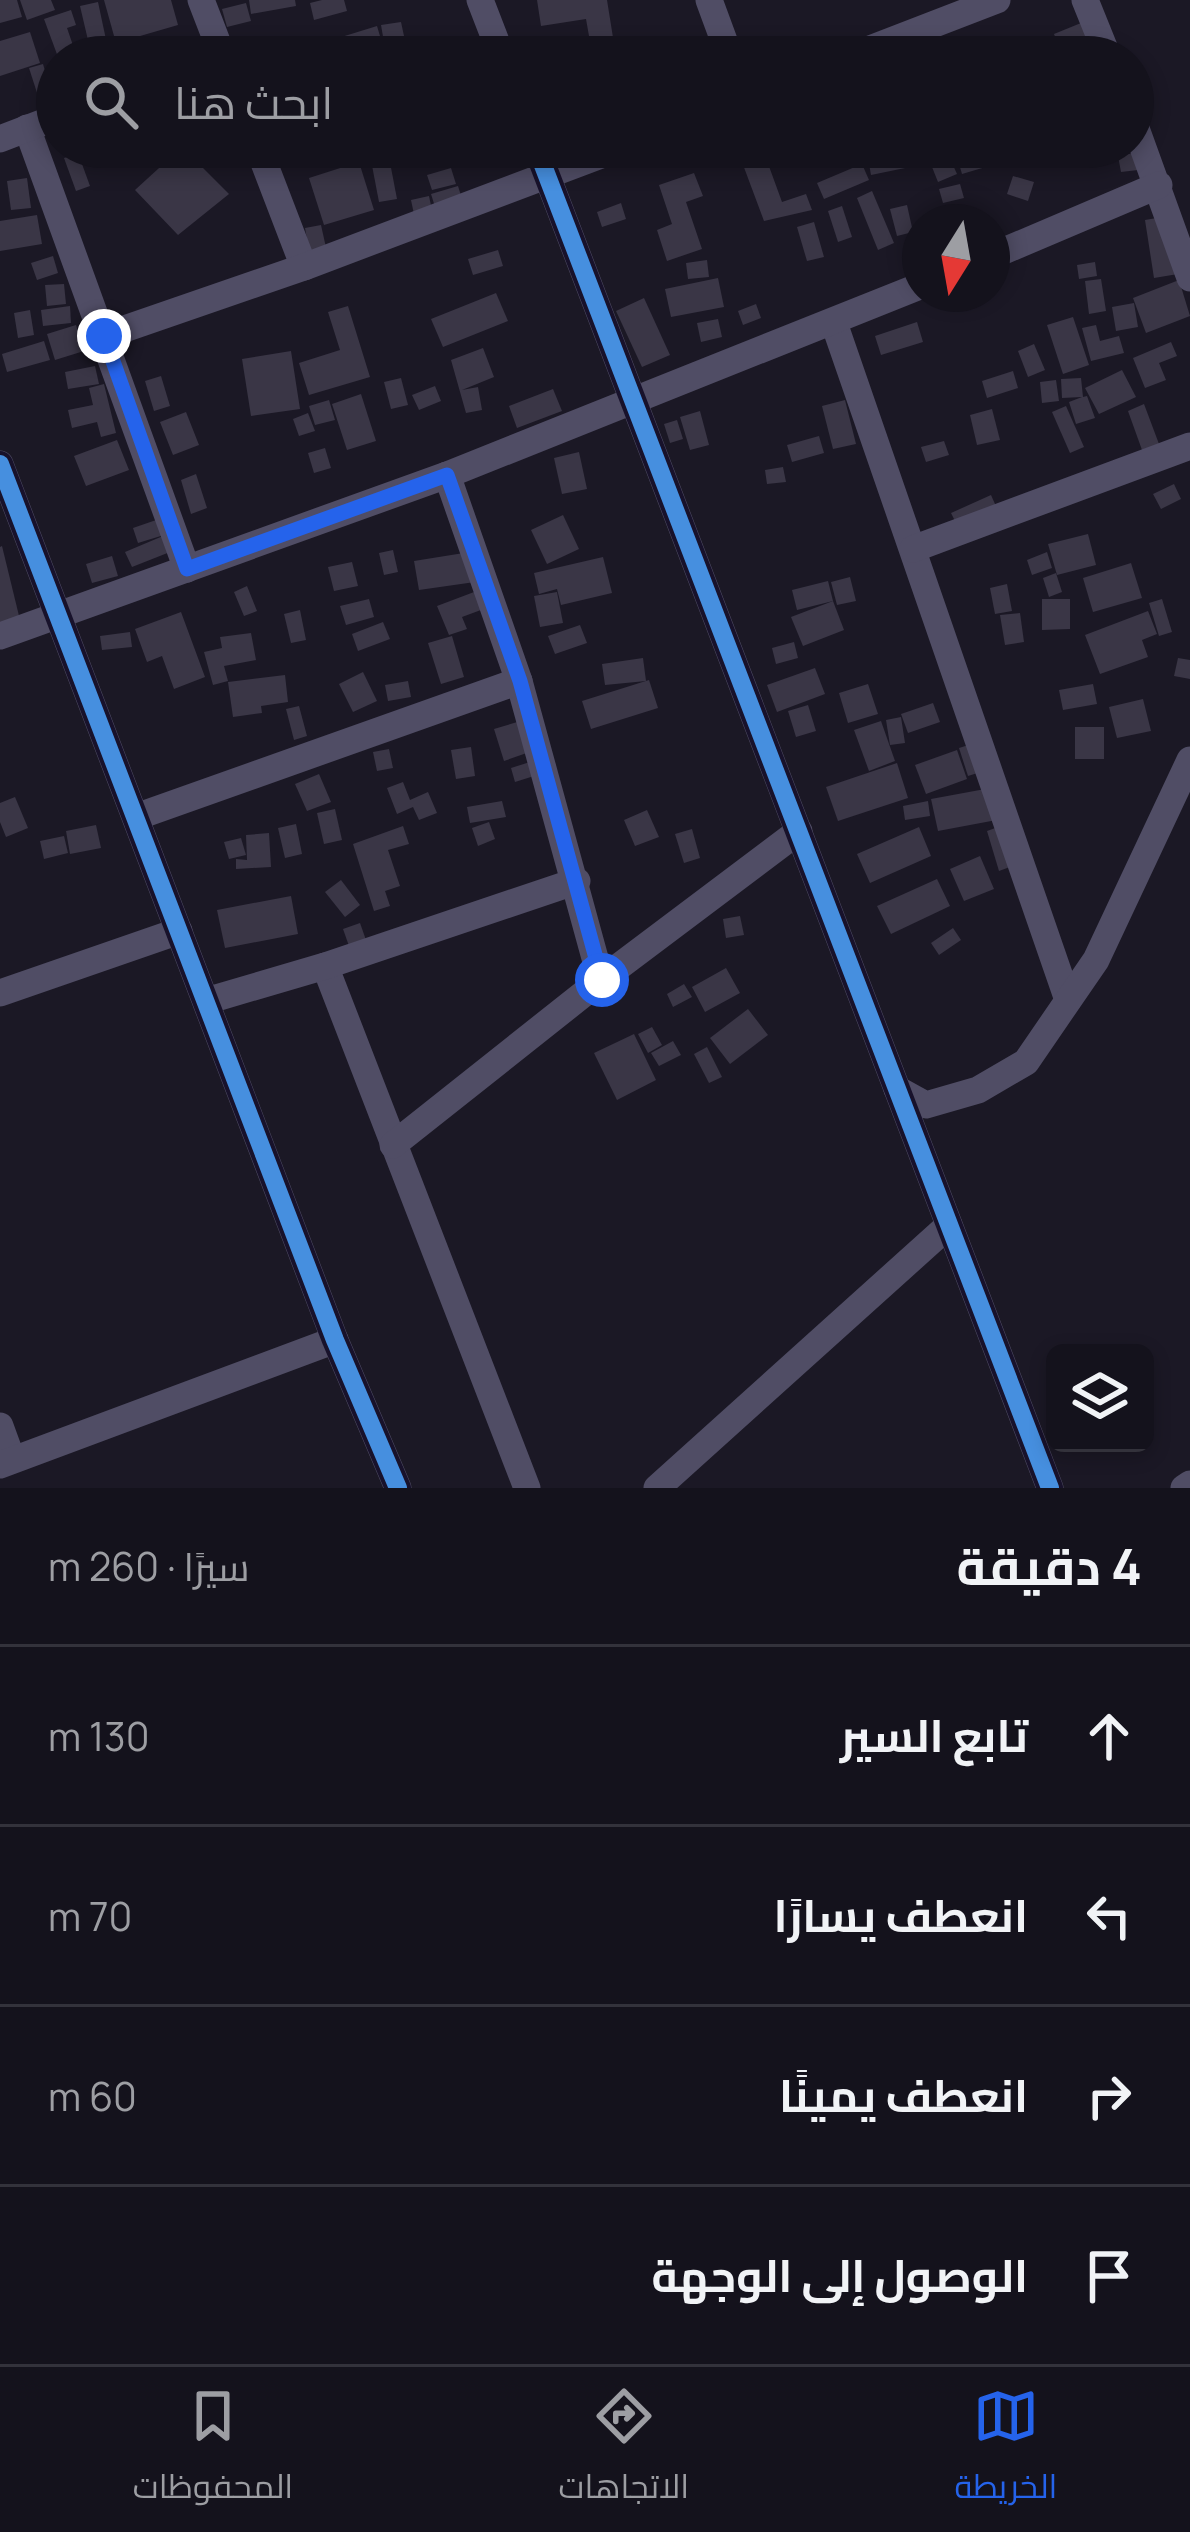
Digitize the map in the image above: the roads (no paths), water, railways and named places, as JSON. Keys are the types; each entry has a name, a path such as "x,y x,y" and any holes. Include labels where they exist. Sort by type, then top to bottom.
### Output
{"street":[{"path":"201,0 212,36"},
{"path":"480,0 494,36"},
{"path":"709,0 722,36"},
{"path":"904,36 997,0"},
{"path":"1085,0 1100,36"},
{"path":"0,139 36,124"},
{"path":"27,128 36,152"},
{"path":"42,168 187,569"},
{"path":"266,168 304,266"},
{"path":"544,168 1050,1488"},
{"path":"104,336 570,168"},
{"path":"1152,168 1190,278"},
{"path":"1010,248 1159,185"},
{"path":"0,636 447,475 902,294"},
{"path":"834,323 1068,1000"},
{"path":"913,549 1190,446"},
{"path":"0,464 335,1340 398,1488"},
{"path":"447,475 520,681 602,980"},
{"path":"136,817 520,681"},
{"path":"897,1088 926,1105 978,1090 1026,1062 1096,960 1190,760"},
{"path":"393,1145 799,832"},
{"path":"206,1001 577,881"},
{"path":"0,993 179,931"},
{"path":"325,966 527,1488"},
{"path":"657,1488 950,1225"},
{"path":"0,1426 6,1462 335,1340"}]}
